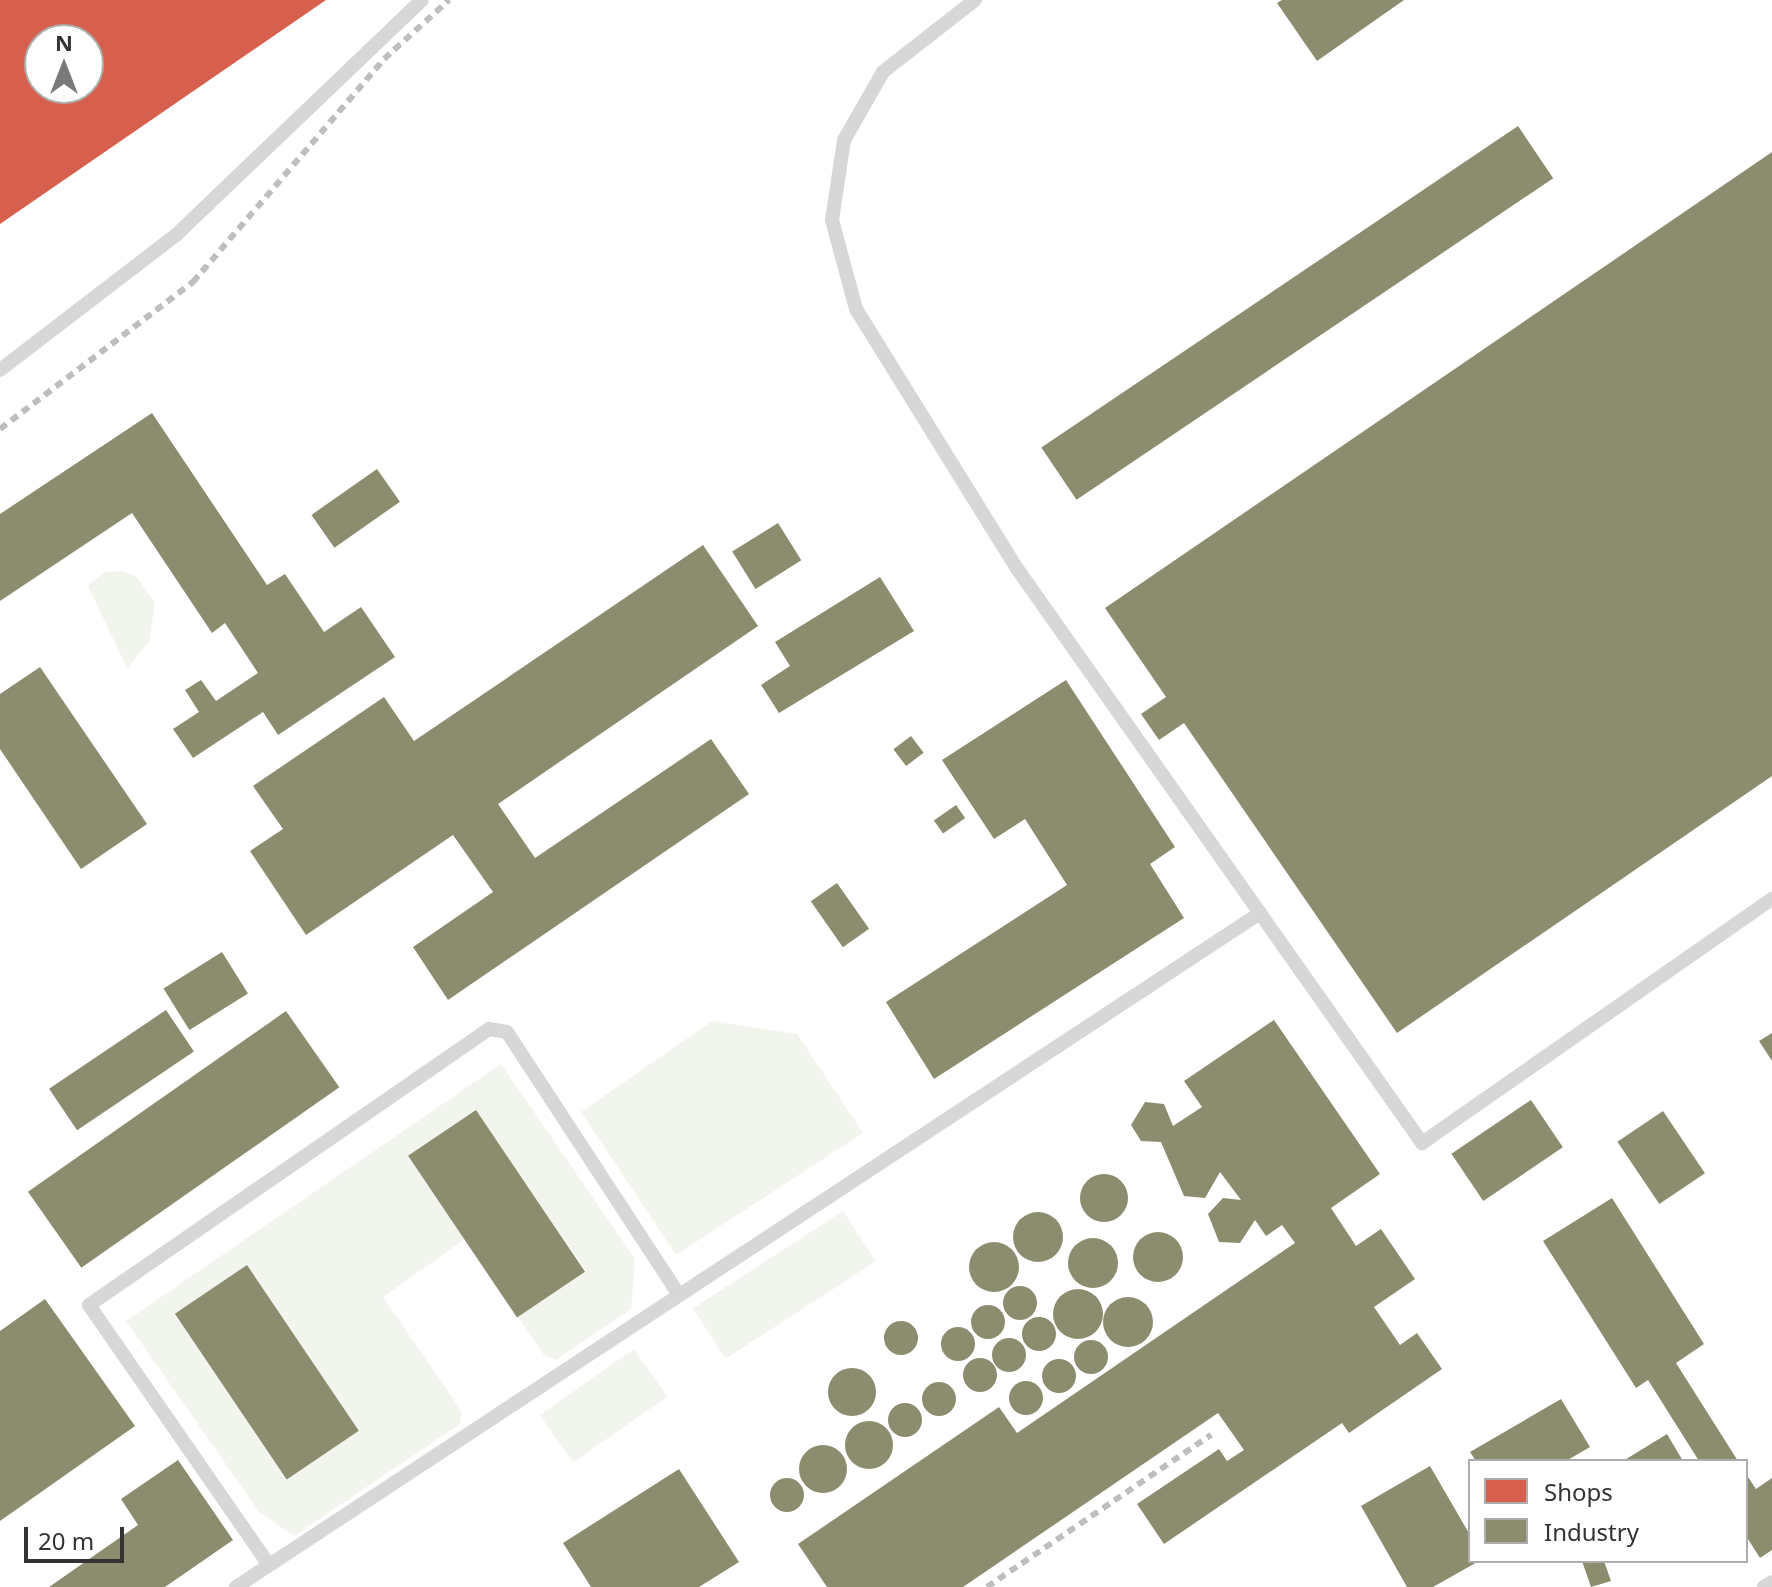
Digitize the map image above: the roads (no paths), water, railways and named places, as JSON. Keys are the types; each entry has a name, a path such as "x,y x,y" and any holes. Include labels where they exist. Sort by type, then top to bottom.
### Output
{"lane":[{"path":"0,370 176,235 422,0"},
{"path":"975,0 917,40 861,103 835,176 837,258 856,309 1016,567 1422,1143 1772,899"},
{"path":"236,1587 1260,913"},
{"path":"269,1565 89,1305 489,1029 507,1032 679,1295"},
{"path":"1764,1587 1772,1582"}],"railway":[{"path":"0,429 193,282 384,59 449,0"},
{"path":"987,1587 1211,1435"}]}
